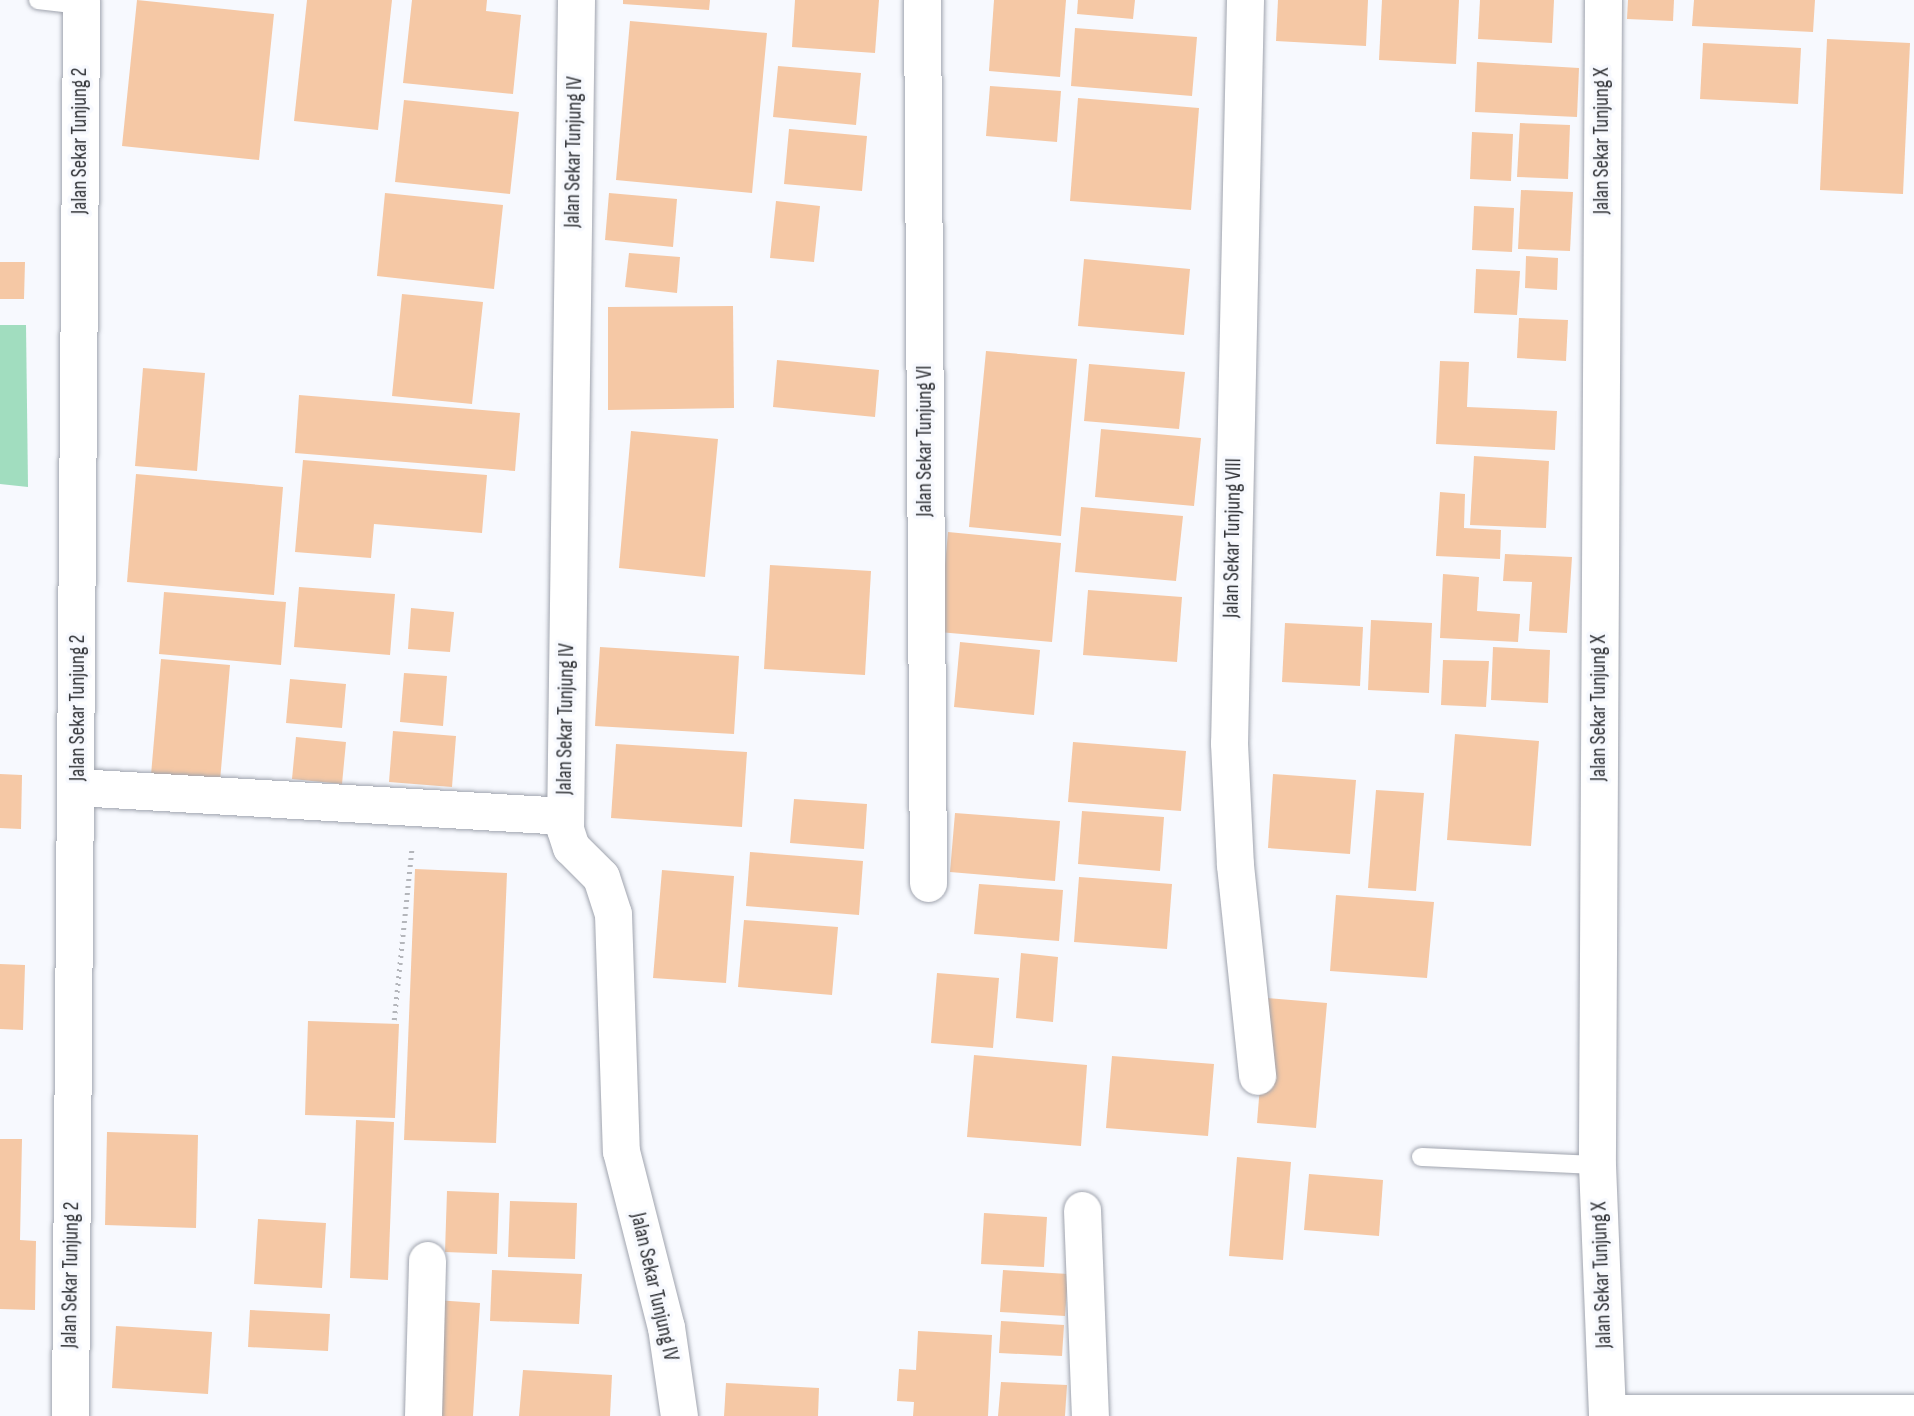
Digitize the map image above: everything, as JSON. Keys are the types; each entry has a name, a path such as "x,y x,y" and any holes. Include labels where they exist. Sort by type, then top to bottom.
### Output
{"street":[{"name":"Jalan Sekar Tunjung IV","path":"576,0 565,816 571,847 601,877 613,914 621,1151 666,1327 679,1416"},
{"name":"Jalan Sekar Tunjung VI","path":"922,0 928,883"},
{"name":"Jalan Sekar Tunjung VIII","path":"1245,0 1229,743 1235,866 1257,1076"},
{"name":"Jalan Sekar Tunjung X","path":"1603,0 1597,1165 1607,1414"},
{"name":"Jalan Sekar Tunjung 2","path":"70,1416 77,787 81,2"},
{"path":"77,787 565,816"},
{"path":"1082,1210 1090,1416"},
{"path":"424,1416 427,1260"},
{"path":"1607,1414 1914,1413"}],"lane":[{"path":"38,0 81,2"},
{"path":"1421,1157 1597,1165"}],"path":[{"path":"394,1020 416,808"}],"green space":[{"path":"0,325 26,325 28,487 0,484"}],"building":[{"path":"137,0 274,14 259,160 122,146"},
{"path":"307,0 392,0 378,130 294,121"},
{"path":"412,0 487,0 486,11 521,15 513,94 403,83"},
{"path":"623,0 710,0 709,10 623,4"},
{"path":"795,0 879,0 875,53 792,47"},
{"path":"994,0 1066,0 1060,77 989,71"},
{"path":"1078,0 1135,0 1133,19 1077,14"},
{"path":"1278,0 1368,0 1366,46 1276,41"},
{"path":"1382,0 1459,0 1456,64 1379,60"},
{"path":"1480,0 1554,0 1552,43 1478,39"},
{"path":"1628,0 1674,0 1673,21 1627,19"},
{"path":"1694,0 1815,0 1813,32 1692,26"},
{"path":"630,21 767,33 752,193 616,180"},
{"path":"1075,28 1197,37 1192,96 1071,86"},
{"path":"1827,39 1910,43 1903,194 1820,190"},
{"path":"1703,43 1801,48 1798,104 1700,99"},
{"path":"1477,62 1579,68 1577,117 1475,112"},
{"path":"778,66 861,73 856,125 773,117"},
{"path":"990,86 1061,91 1057,142 986,136"},
{"path":"1078,98 1199,108 1191,210 1070,201"},
{"path":"404,100 519,112 510,194 395,182"},
{"path":"1520,123 1570,125 1568,179 1517,177"},
{"path":"789,129 867,136 862,191 784,184"},
{"path":"1472,132 1513,134 1511,181 1470,179"},
{"path":"1521,190 1573,192 1570,251 1518,249"},
{"path":"385,193 503,205 494,289 377,276"},
{"path":"609,193 677,199 673,247 605,240"},
{"path":"776,201 820,206 814,262 770,258"},
{"path":"1474,206 1514,208 1512,252 1472,250"},
{"path":"629,253 680,257 677,293 625,287"},
{"path":"1526,256 1558,258 1557,290 1525,288"},
{"path":"1084,259 1190,269 1184,335 1078,326"},
{"path":"0,262 25,262 24,299 0,299"},
{"path":"1476,269 1520,271 1517,315 1474,313"},
{"path":"402,294 483,302 472,404 392,396"},
{"path":"733,306 734,408 608,410 608,307"},
{"path":"1519,318 1568,320 1566,361 1517,358"},
{"path":"986,351 1077,359 1061,536 969,527"},
{"path":"777,360 879,370 875,417 773,407"},
{"path":"1440,361 1469,362 1467,407 1557,411 1555,450 1436,444"},
{"path":"1089,364 1185,372 1179,429 1084,421"},
{"path":"143,368 205,373 197,471 135,466"},
{"path":"299,395 520,413 515,471 295,453"},
{"path":"1101,429 1201,438 1194,506 1095,497"},
{"path":"631,431 718,439 705,577 619,568"},
{"path":"1474,456 1549,461 1546,528 1470,525"},
{"path":"303,460 487,475 482,533 374,524 371,558 295,552"},
{"path":"136,474 283,487 274,595 127,582"},
{"path":"1440,492 1465,494 1464,528 1501,530 1500,559 1436,556"},
{"path":"1081,507 1183,516 1176,581 1075,572"},
{"path":"948,532 1061,543 1052,642 939,632"},
{"path":"1505,554 1572,557 1567,633 1529,631 1532,582 1503,581"},
{"path":"770,565 871,571 865,675 764,669"},
{"path":"1443,574 1479,577 1477,611 1520,614 1518,642 1440,638"},
{"path":"299,587 395,594 390,655 294,647"},
{"path":"1088,590 1182,597 1177,662 1083,655"},
{"path":"164,592 286,602 281,665 159,654"},
{"path":"411,608 454,612 450,652 408,649"},
{"path":"1371,620 1432,623 1429,693 1368,690"},
{"path":"1285,623 1363,627 1360,686 1282,682"},
{"path":"960,642 1040,650 1034,715 954,707"},
{"path":"600,647 739,656 734,734 595,726"},
{"path":"1493,647 1550,650 1548,703 1491,700"},
{"path":"161,659 230,665 220,781 151,775"},
{"path":"1443,660 1489,661 1486,707 1441,705"},
{"path":"404,673 447,676 443,726 400,722"},
{"path":"290,679 346,684 342,728 286,723"},
{"path":"393,731 456,736 452,787 389,782"},
{"path":"1455,734 1539,741 1531,846 1447,840"},
{"path":"296,737 346,742 342,784 292,779"},
{"path":"1073,742 1186,751 1181,811 1068,802"},
{"path":"616,744 747,752 742,827 611,818"},
{"path":"0,774 22,775 21,829 0,828"},
{"path":"1273,774 1356,780 1350,854 1268,848"},
{"path":"1376,790 1424,793 1416,891 1368,888"},
{"path":"794,799 867,804 864,849 790,843"},
{"path":"1082,811 1164,817 1160,871 1078,864"},
{"path":"955,813 1060,821 1055,881 950,872"},
{"path":"750,852 863,861 859,915 746,906"},
{"path":"415,869 507,873 496,1143 404,1140"},
{"path":"662,870 734,876 726,983 653,978"},
{"path":"1079,877 1172,884 1167,949 1074,942"},
{"path":"979,884 1063,890 1059,941 974,934"},
{"path":"1336,895 1434,902 1427,978 1330,971"},
{"path":"744,920 838,927 832,995 738,987"},
{"path":"1021,953 1058,957 1053,1022 1016,1018"},
{"path":"0,964 25,965 23,1030 0,1029"},
{"path":"937,973 999,978 993,1048 931,1043"},
{"path":"1267,998 1327,1003 1316,1128 1257,1123"},
{"path":"308,1021 399,1024 395,1118 305,1115"},
{"path":"974,1055 1087,1065 1081,1146 967,1137"},
{"path":"1112,1056 1214,1064 1208,1136 1106,1128"},
{"path":"356,1120 394,1122 388,1280 350,1278"},
{"path":"107,1132 198,1135 196,1228 105,1225"},
{"path":"0,1139 22,1139 20,1240 36,1241 35,1310 0,1309"},
{"path":"1237,1157 1291,1162 1283,1260 1229,1256"},
{"path":"1309,1174 1383,1180 1379,1236 1304,1230"},
{"path":"447,1191 499,1193 497,1254 445,1252"},
{"path":"510,1201 577,1203 575,1259 508,1257"},
{"path":"984,1213 1047,1217 1044,1267 981,1264"},
{"path":"258,1219 326,1223 322,1288 254,1284"},
{"path":"492,1270 582,1274 579,1324 490,1321"},
{"path":"1003,1270 1068,1274 1065,1316 1000,1312"},
{"path":"435,1300 480,1303 473,1416 428,1416"},
{"path":"250,1310 330,1314 328,1351 248,1347"},
{"path":"1001,1321 1064,1325 1062,1356 999,1353"},
{"path":"116,1326 212,1332 208,1394 112,1388"},
{"path":"918,1331 992,1335 988,1416 913,1416 914,1402 897,1401 899,1369 916,1370"},
{"path":"523,1370 612,1375 610,1416 519,1416"},
{"path":"1001,1382 1067,1385 1065,1416 998,1416"},
{"path":"726,1383 819,1388 818,1416 724,1416"}]}
